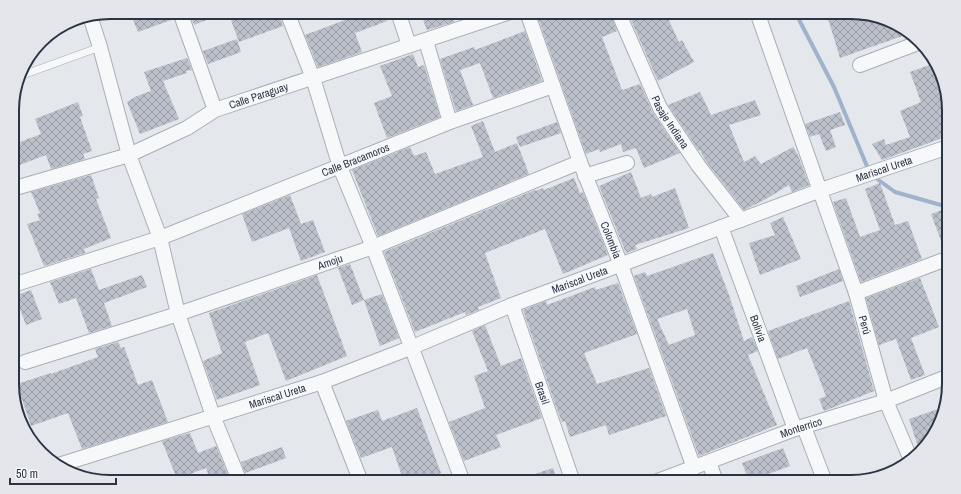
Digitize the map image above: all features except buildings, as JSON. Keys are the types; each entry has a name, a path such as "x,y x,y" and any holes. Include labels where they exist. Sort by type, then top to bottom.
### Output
{"street":[{"path":"182,19 215,110"},
{"path":"290,19 313,78 340,167 373,247 410,348 460,475"},
{"path":"400,19 409,44"},
{"name":"Calle Paraguay","path":"19,187 129,155 186,128 215,110 313,78 409,44 426,42 490,19"},
{"name":"Colombia","path":"529,19 580,162 621,264 694,468"},
{"name":"Pasaje Indiana","path":"621,19 660,108 698,165 741,220"},
{"name":"Perú","path":"760,19 856,293 886,401 908,455"},
{"path":"92,21 129,155 160,238 178,314 213,416 237,475"},
{"path":"426,42 450,122"},
{"path":"860,65 914,45"},
{"name":"Calle Bracamoros","path":"19,283 160,238 450,122 553,86"},
{"name":"Mariscal Ureta","path":"65,463 322,382 410,348 512,305 821,190 895,166 942,148"},
{"name":"Amoju","path":"25,362 178,314 373,247 580,162"},
{"path":"586,176 627,163"},
{"name":"Bolivia","path":"721,227 799,428 822,475"},
{"path":"856,293 942,261"},
{"name":"Brasil","path":"512,305 571,475"},
{"name":"Monterrico","path":"674,475 799,428 886,401 942,379"},
{"path":"322,382 358,475"},
{"path":"709,462 714,475"}],"lane":[{"path":"27,74 100,47"}],"waterway":[{"path":"799,19 834,87 869,171"},
{"path":"873,176 895,192 942,205"}]}
